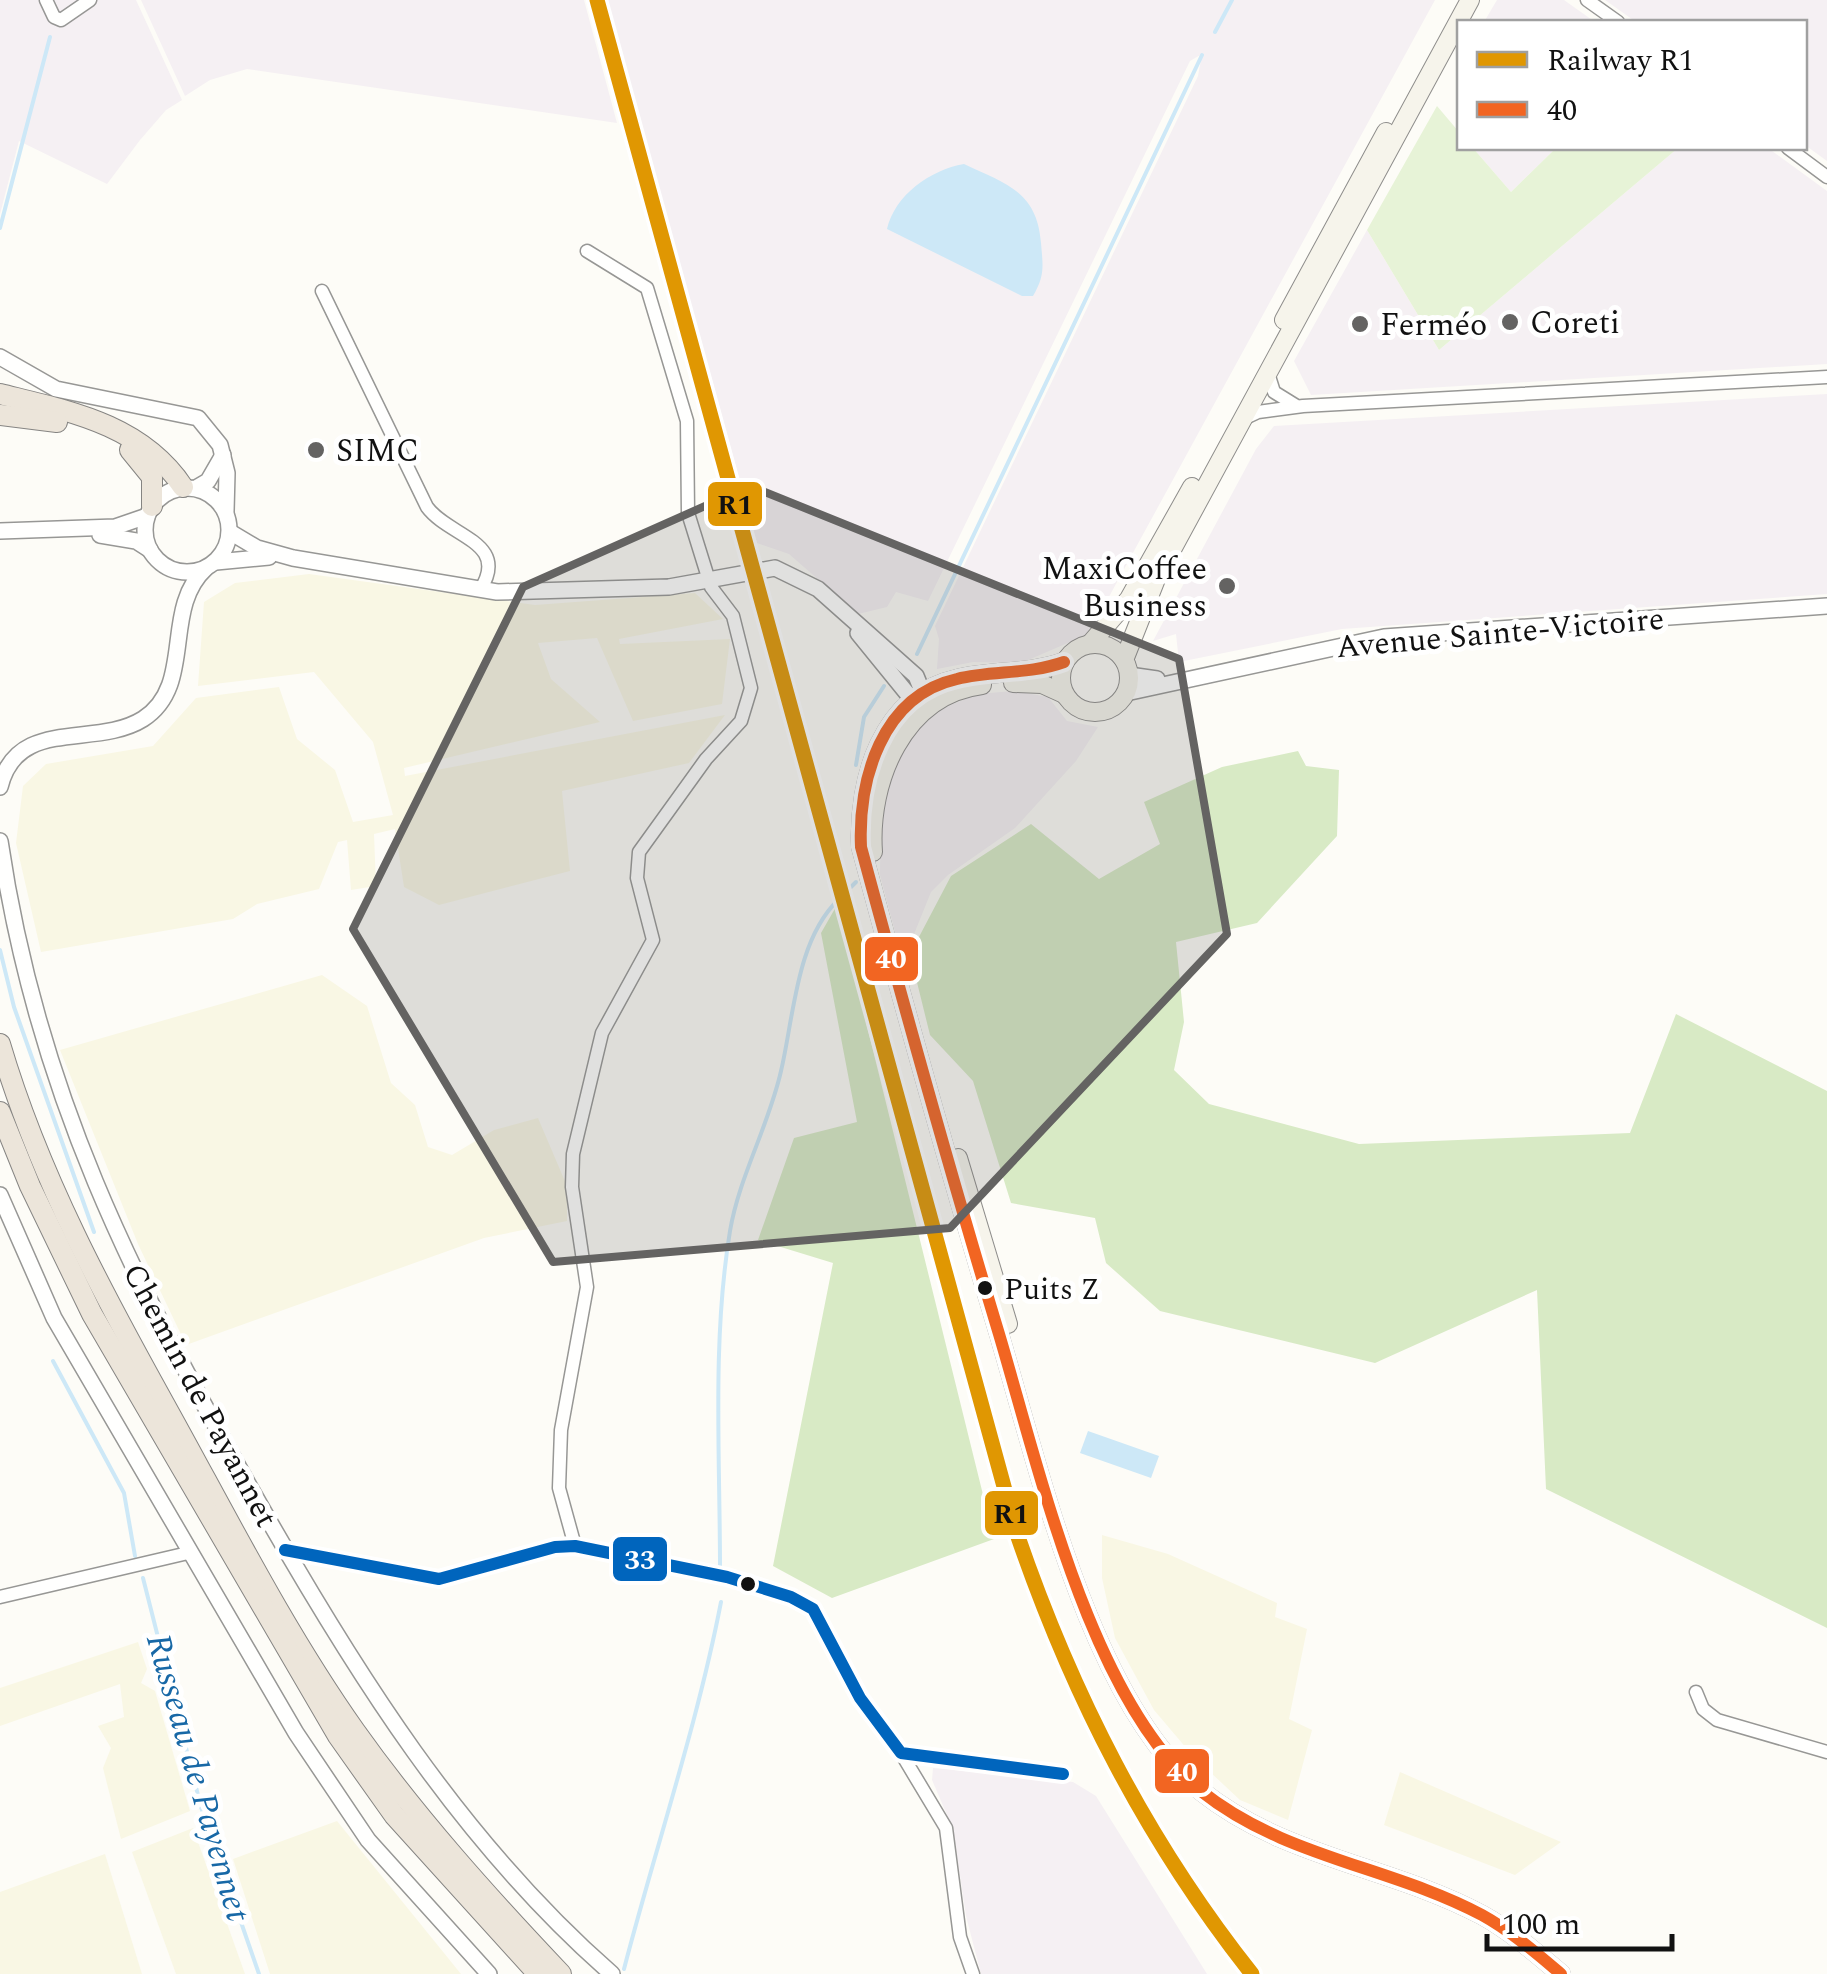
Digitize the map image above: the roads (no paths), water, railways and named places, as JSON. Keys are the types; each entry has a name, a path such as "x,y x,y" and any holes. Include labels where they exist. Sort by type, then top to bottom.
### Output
{"highway":[{"path":"0,394 86,416 123,431 190,488"},
{"path":"0,415 43,418 120,442 152,477 150,511"},
{"path":"0,1044 46,1173 92,1274 302,1646 353,1728 412,1807 561,1974"},
{"path":"0,1104 15,1150"},
{"path":"0,1112 92,1314 338,1736 394,1815 538,1974"}],"main road":[{"path":"1458,0 1129,599 1090,644 1064,662 1022,674 961,678 922,703 888,759 874,803 879,912 894,970 988,1249 1090,1618 1126,1702 1149,1736 1201,1790 1266,1834 1482,1915 1561,1974"},
{"path":"922,703 996,684 1042,684 1064,694 1080,709 1097,712 1114,706 1156,578 1457,24"},
{"path":"1090,644 1109,647 1126,676"},
{"path":"1064,662 1064,694"}],"street":[{"path":"46,0 54,17 61,20 90,0"},
{"path":"1587,0 1615,20"},
{"path":"1791,150 1827,177"},
{"path":"574,1546 559,1488 562,1430 587,1287 572,1187 579,1120 602,1034 653,940 636,878 640,852 698,770 741,721 750,688 733,616 709,582 687,507 684,406 647,288 587,251"},
{"path":"322,291 427,507 440,522 480,544 488,556 489,572 480,590"},
{"path":"0,357 56,389 198,418 214,434 223,455 230,532 211,565 188,587 171,682 153,710 121,728 30,744 10,760 0,787"},
{"path":"1268,373 1278,396 1302,406"},
{"path":"1243,420 1258,412 1302,406 1827,378"},
{"path":"0,532 115,527 208,481 223,455"},
{"path":"190,488 212,495 226,511"},
{"path":"150,511 154,555 176,590 181,612"},
{"path":"66,531 116,536 177,572 294,558"},
{"path":"230,532 257,548 294,558 480,590 630,590 709,582 754,569 775,568 806,580 836,605 922,703"},
{"name":"Avenue Sainte-Victoire","path":"1126,676 1176,680 1384,637 1827,606"},
{"name":"Chemin de Payannet","path":"0,841 21,964 36,1023 88,1169 143,1292 285,1550 358,1672 428,1773 530,1892 612,1974"},
{"path":"0,1195 54,1318 188,1553 334,1792 416,1896 490,1974"},
{"path":"285,1550 439,1579 556,1547 574,1546 727,1577 804,1602 825,1626 878,1727 901,1753 946,1828 957,1916 973,1974"},
{"path":"0,1597 188,1553"},
{"path":"1696,1692 1704,1709 1717,1720 1827,1752"},
{"path":"901,1753 1064,1774"}],"water":[{"path":"964,164 1006,184 1026,200 1033,212 1043,265 1033,296 1022,296 887,229 898,205 916,186 939,172"},
{"path":"1088,1431 1159,1456 1151,1478 1080,1453"}],"waterway":[{"path":"1215,32 1232,0"},
{"path":"0,228 50,37"},
{"path":"917,654 1202,55"},
{"path":"856,765 864,717 884,686"},
{"path":"850,888 856,882"},
{"path":"720,1567 719,1356 730,1231 776,1091 805,958 813,936 838,900"},
{"name":"Russeau de Payennet","path":"0,950 14,1007 94,1232"},
{"name":"Russeau de Payennet","path":"53,1361 124,1493 135,1556"},
{"name":"Russeau de Payennet","path":"143,1578 201,1807 259,1974"},
{"path":"624,1969 688,1740 721,1602"}],"rail line":[{"name":"R1","path":"597,0 1017,1534 1062,1651 1115,1764 1178,1871 1252,1974"}],"place":[{"name":"Coreti","path":"1510,322"},
{"name":"Ferméo","path":"1360,324"},
{"name":"SIMC","path":"316,450"},
{"name":"MaxiCoffee Business","path":"1227,586"},
{"name":"Puits Z","path":"985,1288"}]}
